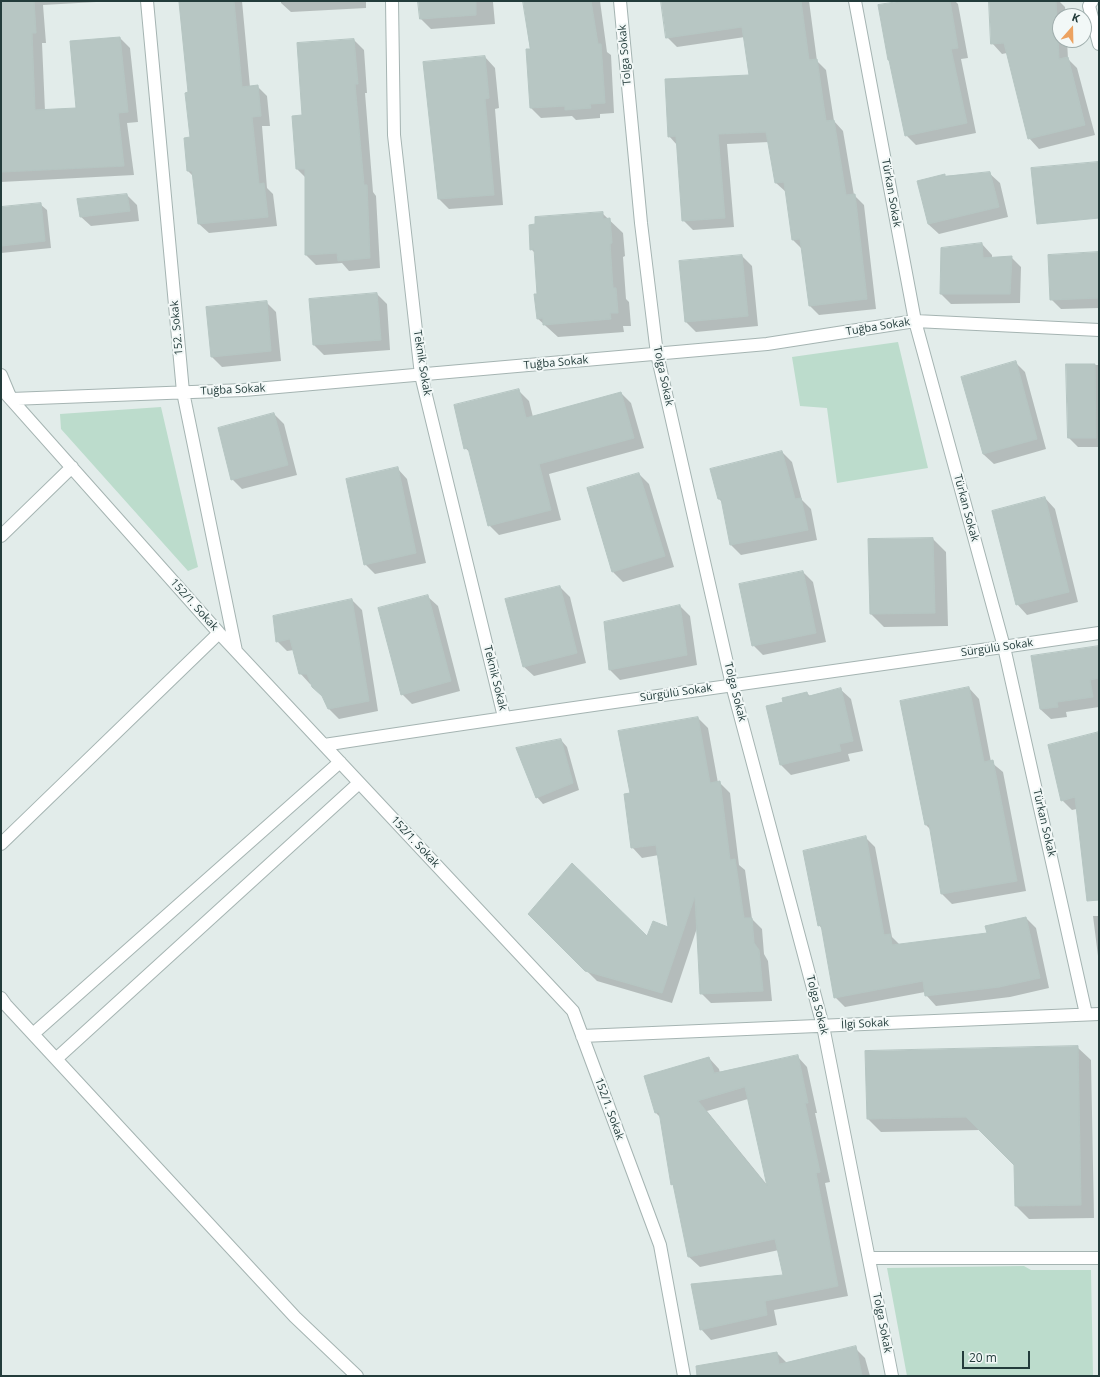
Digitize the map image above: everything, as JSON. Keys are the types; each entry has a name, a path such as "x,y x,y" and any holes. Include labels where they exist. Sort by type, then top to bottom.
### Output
{"street":[{"name":"152. Sokak","path":"147,1 183,392 236,651"},
{"name":"Teknik Sokak","path":"392,1 394,135 421,375 504,717"},
{"name":"Tolga Sokak","path":"620,1 642,223 657,354 732,685 823,1026 892,1376"},
{"name":"Türkan Sokak","path":"855,1 915,321 1004,647 1086,1014"},
{"path":"1092,1 1089,6 1099,44"},
{"name":"Tuğba Sokak","path":"11,399 244,390 421,375 767,344 915,321 1099,330"},
{"path":"1,375 11,399"},
{"name":"152/1. Sokak","path":"1,388 219,633 573,1011 660,1245 684,1376"},
{"path":"1,536 72,467"},
{"path":"1,844 219,633"},
{"name":"Sürgülü Sokak","path":"324,745 504,717 1099,633"},
{"path":"33,1034 340,762"},
{"path":"56,1059 359,782"},
{"path":"1,998 295,1316 357,1376"},
{"name":"İlgi Sokak","path":"582,1036 1099,1014"},
{"path":"869,1258 1099,1258"}],"green space":[{"path":"898,342 928,468 837,483 827,408 800,406 792,357"},
{"path":"161,407 198,567 188,571 61,429 60,414"},
{"path":"1024,1266 1031,1270 1091,1270 1093,1376 907,1376 887,1268"}],"building":[{"path":"1,1 34,1 36,33 32,33 35,110 76,108 70,41 120,37 128,112 118,113 124,166 1,172"},
{"path":"234,1 242,87 258,85 261,116 252,117 259,184 264,183 268,217 198,224 192,171 187,171 184,138 190,137 185,93 188,92 179,2"},
{"path":"418,1 476,1 476,15 420,19"},
{"path":"523,1 591,1 598,44 601,44 605,103 590,104 591,108 565,110 565,106 530,108 526,49 530,49"},
{"path":"661,1 801,1 809,60 817,59 826,121 834,120 846,195 855,194 867,299 809,306 800,239 792,240 784,182 775,183 766,132 718,134 725,218 682,221 676,136 668,137 665,79 749,75 742,27 666,38"},
{"path":"902,1 950,1 958,48 951,49 967,123 905,136 888,60 878,5"},
{"path":"989,1 1056,1 1056,8 1052,8 1052,48 1058,48 1059,59 1068,57 1085,125 1028,139 1004,43 991,44"},
{"path":"354,39 358,84 355,84 364,185 367,185 370,258 338,261 337,253 305,255 305,169 296,169 292,116 302,115 297,43"},
{"path":"485,56 489,98 485,99 494,195 438,199 423,62"},
{"path":"1098,162 1099,218 1037,224 1031,168"},
{"path":"990,172 999,207 928,224 917,181 945,174 945,176"},
{"path":"127,194 130,211 80,217 77,199"},
{"path":"41,203 45,241 1,246 1,207"},
{"path":"603,212 603,219 610,218 613,288 616,288 618,313 610,313 611,319 543,325 543,318 537,319 534,294 537,294 534,249 530,250 529,225 535,224 535,217"},
{"path":"982,243 983,258 1012,256 1010,294 940,294 941,248"},
{"path":"1099,252 1099,298 1050,300 1048,255"},
{"path":"742,255 748,316 685,322 679,261"},
{"path":"377,293 381,340 313,345 309,299"},
{"path":"267,301 271,351 211,357 206,307"},
{"path":"1016,361 1037,439 983,454 961,377"},
{"path":"1066,364 1095,364 1096,438 1068,438"},
{"path":"519,389 526,418 621,392 634,438 539,464 551,510 488,526 468,448 464,449 454,405"},
{"path":"274,413 288,465 231,480 218,428"},
{"path":"782,451 795,499 801,498 808,530 730,545 721,499 718,499 710,469"},
{"path":"398,467 416,553 364,565 346,479"},
{"path":"639,473 665,556 612,572 587,488"},
{"path":"1045,497 1069,592 1016,605 992,511"},
{"path":"933,538 935,613 870,614 868,539"},
{"path":"803,571 816,633 752,646 739,584"},
{"path":"560,586 577,653 523,667 505,599"},
{"path":"428,595 451,681 401,695 378,608"},
{"path":"352,599 369,701 328,709 322,696 312,687 307,674 299,674 290,639 276,642 273,616"},
{"path":"680,605 687,655 609,670 604,622"},
{"path":"1099,646 1099,678 1090,680 1093,697 1057,702 1058,707 1040,709 1031,656"},
{"path":"969,687 984,762 993,760 1017,881 941,894 929,824 925,825 900,701"},
{"path":"841,688 853,741 839,744 841,751 780,765 766,706 783,702 782,698 807,692 808,696"},
{"path":"698,717 710,783 720,781 730,860 735,859 744,918 752,918 754,943 759,950 763,991 700,994 695,896 662,993 585,971 528,914 572,863 647,936 653,921 668,927 656,845 631,848 624,794 630,793 618,731"},
{"path":"1099,732 1099,900 1087,901 1075,797 1061,801 1048,745"},
{"path":"561,739 573,783 536,798 516,748"},
{"path":"866,836 884,935 890,934 892,945 987,933 985,926 1026,917 1040,978 999,987 925,996 923,981 834,998 821,925 818,926 803,851"},
{"path":"1078,1046 1081,1205 1015,1206 1014,1165 966,1117 867,1119 865,1051"},
{"path":"798,1055 808,1103 805,1103 820,1172 816,1173 838,1286 765,1301 767,1315 700,1330 691,1284 783,1275 775,1239 688,1257 673,1184 671,1185 659,1112 655,1113 644,1076 709,1057 714,1073","holes":["745,1087 767,1186 698,1101"]},
{"path":"856,1346 862,1376 697,1376 696,1366 777,1352 779,1364"}]}
